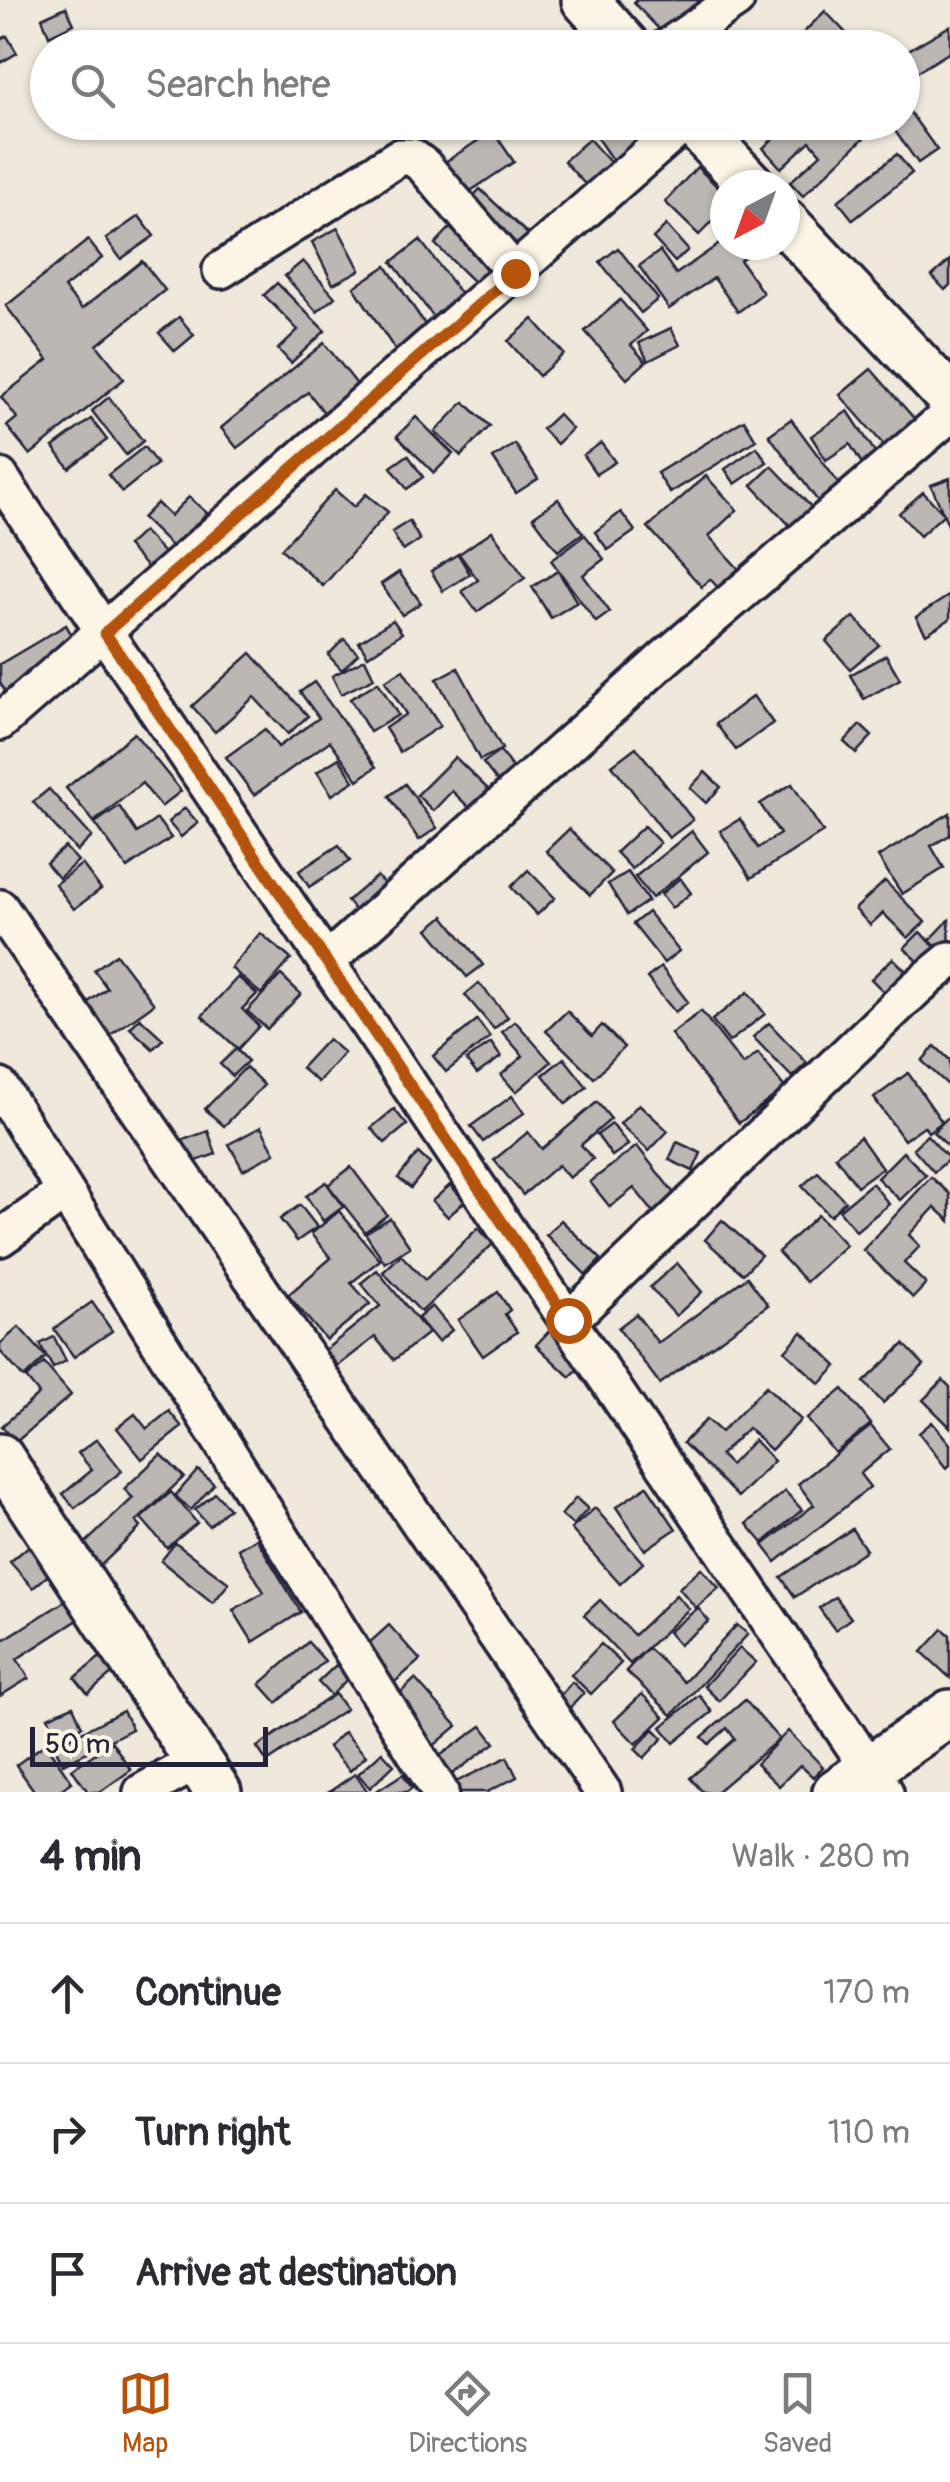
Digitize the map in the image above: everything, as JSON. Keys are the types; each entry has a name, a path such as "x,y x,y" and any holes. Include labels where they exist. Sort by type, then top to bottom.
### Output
{"street":[{"path":"585,0 612,30"},
{"path":"692,30 736,0"},
{"path":"0,722 668,140"},
{"path":"707,140 736,170"},
{"path":"221,270 398,157 412,157 515,273"},
{"path":"800,238 950,398"},
{"path":"326,962 666,657 950,414"},
{"path":"0,478 568,1320 864,1784 950,1713"},
{"path":"0,908 603,1792"},
{"path":"568,1320 950,960"},
{"path":"0,1086 440,1792"},
{"path":"0,1238 64,1192"},
{"path":"3,1469 208,1777 142,1792"}],"building":[{"path":"727,0 696,30 660,30 634,3"},
{"path":"66,7 74,24 62,30 47,30 42,18"},
{"path":"825,11 843,30 806,30"},
{"path":"950,26 950,52 920,70 920,43"},
{"path":"7,36 17,53 0,63 0,40"},
{"path":"920,126 937,150 918,163 901,140 920,140"},
{"path":"479,140 499,140 514,162 466,194 445,162"},
{"path":"590,140 617,170 593,193 564,161"},
{"path":"598,140 643,140 617,167"},
{"path":"772,140 862,140 803,196 800,173 821,154 810,141 781,168 763,148"},
{"path":"897,154 912,173 853,220 838,201"},
{"path":"697,167 710,180 710,224 699,235 665,202"},
{"path":"480,189 534,240 520,255 466,204"},
{"path":"139,216 154,236 121,259 106,239"},
{"path":"666,225 688,250 675,262 653,238"},
{"path":"338,228 360,270 333,284 312,242"},
{"path":"450,228 497,273 481,289 435,244"},
{"path":"88,240 102,258 64,288 82,309 142,261 165,290 97,345 124,379 30,455 7,426 17,418 1,397 48,360 6,306"},
{"path":"420,240 466,301 438,323 392,262"},
{"path":"618,248 658,299 641,313 600,262"},
{"path":"710,250 710,260 740,260 763,293 738,312 714,278 669,309 639,266 660,251 676,274"},
{"path":"950,260 950,285 945,290 932,276"},
{"path":"303,261 335,297 317,312 285,276"},
{"path":"386,266 432,335 399,356 354,287"},
{"path":"277,283 325,331 291,363 278,349 298,330 264,295"},
{"path":"620,300 647,331 631,345 646,362 627,379 585,331"},
{"path":"179,317 194,335 175,351 159,333"},
{"path":"533,319 564,354 539,376 508,341"},
{"path":"671,328 680,345 648,361 639,343"},
{"path":"324,343 360,388 326,415 308,392 237,448 221,428"},
{"path":"871,369 918,423 888,450 840,395"},
{"path":"109,397 143,441 126,455 92,411"},
{"path":"464,402 490,426 461,456 435,432"},
{"path":"848,411 879,458 864,467 850,444 826,460 811,436"},
{"path":"558,414 572,429 557,444 542,429"},
{"path":"416,417 453,454 434,473 397,436"},
{"path":"91,419 107,440 69,468 53,447"},
{"path":"791,419 842,488 820,504 769,435"},
{"path":"744,420 756,440 670,493 657,473"},
{"path":"601,443 615,462 596,474 583,455"},
{"path":"515,444 538,479 516,493 493,458"},
{"path":"144,447 157,464 122,492 108,475"},
{"path":"757,447 767,462 735,484 725,469"},
{"path":"408,455 423,477 407,489 391,467"},
{"path":"772,466 817,513 796,532 752,485"},
{"path":"706,476 737,510 709,536 745,576 724,594 710,579 702,587 648,527"},
{"path":"950,478 950,527 949,527 931,485"},
{"path":"335,490 354,507 366,494 388,512 323,586 281,549"},
{"path":"923,492 944,514 920,536 899,513"},
{"path":"189,497 207,513 173,548 142,518 157,503 170,516"},
{"path":"558,499 583,533 558,551 533,517"},
{"path":"621,512 635,531 608,550 595,532"},
{"path":"409,521 420,540 403,551 392,532"},
{"path":"143,531 179,569 163,584 127,546"},
{"path":"492,531 525,578 477,612 462,591 478,580 459,554"},
{"path":"585,535 604,559 583,575 610,612 596,622 551,560"},
{"path":"458,554 470,574 443,591 431,571"},
{"path":"558,571 577,602 551,618 532,587"},
{"path":"399,572 421,603 402,615 381,584"},
{"path":"950,595 950,619 926,634 916,617"},
{"path":"854,617 879,645 850,669 826,641"},
{"path":"393,620 402,633 368,656 359,642"},
{"path":"66,625 79,647 5,691 0,683 0,664"},
{"path":"344,639 358,654 342,670 328,655"},
{"path":"251,653 308,716 288,734 254,697 215,732 192,706"},
{"path":"886,655 900,679 864,699 850,675"},
{"path":"365,659 374,678 341,694 332,676"},
{"path":"458,668 502,749 480,760 437,679"},
{"path":"403,670 440,726 400,752 385,728 406,714 385,681"},
{"path":"314,682 376,767 358,780 330,741 254,795 226,757 265,729 278,747 319,718 300,692"},
{"path":"378,682 398,715 370,732 350,699"},
{"path":"753,696 773,723 736,750 716,724"},
{"path":"860,725 872,736 856,753 844,742"},
{"path":"134,733 181,791 161,807 142,783 94,822 66,788"},
{"path":"636,747 693,820 669,838 612,765"},
{"path":"500,751 516,773 500,785 483,763"},
{"path":"455,757 494,795 476,814 452,791 433,811 417,795"},
{"path":"339,758 354,781 332,795 317,772"},
{"path":"705,772 721,787 706,803 690,788"},
{"path":"405,784 437,828 419,840 389,796"},
{"path":"792,784 823,832 751,878 720,831 740,819 758,848 780,834 760,804"},
{"path":"49,789 92,837 77,851 33,802"},
{"path":"119,806 137,833 157,819 171,838 127,868 95,823"},
{"path":"185,808 198,823 181,837 168,822"},
{"path":"950,813 950,835 931,846 944,868 902,894 878,857"},
{"path":"644,826 660,843 632,869 616,852"},
{"path":"569,829 612,873 590,895 546,851"},
{"path":"692,831 708,852 652,898 635,877"},
{"path":"339,845 350,861 309,887 299,871"},
{"path":"65,847 78,861 59,878 46,863"},
{"path":"82,864 101,889 74,909 55,884"},
{"path":"528,870 555,898 537,915 511,887"},
{"path":"628,872 648,901 627,915 608,884"},
{"path":"377,876 390,891 359,916 347,901"},
{"path":"680,878 691,893 672,908 661,894"},
{"path":"885,881 925,922 908,938 883,913 870,925 855,909"},
{"path":"648,912 679,951 664,963 633,924"},
{"path":"444,916 483,965 467,977 428,929"},
{"path":"949,920 950,957 949,958 930,940"},
{"path":"920,932 950,961 935,977 904,948"},
{"path":"260,933 291,959 261,994 231,968"},
{"path":"116,954 154,1004 109,1036 86,1004 107,988 94,970"},
{"path":"893,958 921,986 899,1007 871,979"},
{"path":"661,967 688,1002 675,1012 647,978"},
{"path":"281,975 301,994 267,1029 247,1011"},
{"path":"238,977 257,994 242,1009 259,1026 238,1049 202,1016"},
{"path":"479,983 508,1017 494,1029 465,995"},
{"path":"748,992 765,1014 729,1042 712,1020"},
{"path":"567,1011 592,1036 602,1025 624,1047 594,1078 546,1031"},
{"path":"701,1011 743,1065 758,1053 785,1088 739,1123 671,1034"},
{"path":"140,1018 163,1039 153,1049 130,1028"},
{"path":"477,1020 490,1037 446,1072 433,1056"},
{"path":"515,1021 551,1062 516,1092 501,1075 523,1056 502,1032"},
{"path":"769,1023 807,1063 792,1077 753,1037"},
{"path":"328,1039 344,1053 318,1082 301,1068"},
{"path":"491,1043 501,1057 477,1074 466,1060"},
{"path":"935,1046 950,1060 950,1087 922,1061"},
{"path":"236,1049 248,1061 232,1076 220,1064"},
{"path":"564,1058 587,1087 566,1104 543,1075"},
{"path":"246,1067 264,1085 224,1126 205,1109"},
{"path":"908,1073 942,1122 928,1132 924,1126 904,1140 874,1098"},
{"path":"512,1096 524,1113 483,1142 471,1126"},
{"path":"597,1102 611,1119 581,1145 593,1159 569,1178 558,1165 523,1195 494,1160 528,1132 542,1149"},
{"path":"639,1104 668,1131 649,1151 620,1124"},
{"path":"394,1109 407,1125 385,1143 371,1128"},
{"path":"950,1115 950,1148 933,1132"},
{"path":"612,1124 628,1145 612,1156 597,1135"},
{"path":"261,1127 275,1153 243,1170 229,1144"},
{"path":"208,1131 216,1154 191,1163 183,1140"},
{"path":"927,1135 949,1159 934,1172 913,1148"},
{"path":"860,1137 882,1168 857,1186 835,1156"},
{"path":"677,1142 701,1153 693,1171 669,1160"},
{"path":"637,1146 676,1196 654,1213 634,1188 610,1207 590,1182"},
{"path":"903,1152 926,1175 900,1200 877,1178"},
{"path":"418,1153 430,1164 411,1188 398,1178"},
{"path":"351,1167 387,1215 365,1232 328,1185"},
{"path":"818,1172 845,1201 830,1216 802,1186"},
{"path":"931,1177 950,1194 950,1221 935,1207 909,1235 920,1246 904,1263 926,1284 913,1298 863,1250"},
{"path":"326,1182 343,1207 323,1221 306,1196"},
{"path":"872,1183 889,1204 856,1231 839,1210"},
{"path":"450,1185 465,1201 448,1217 432,1201"},
{"path":"300,1205 317,1227 297,1241 280,1219"},
{"path":"339,1211 380,1260 351,1283 370,1304 326,1340 288,1295 331,1258 311,1234"},
{"path":"818,1215 846,1245 806,1282 778,1252"},
{"path":"390,1218 410,1247 385,1263 365,1233"},
{"path":"561,1220 601,1259 586,1275 546,1235"},
{"path":"722,1220 761,1255 743,1274 705,1240"},
{"path":"478,1228 493,1244 421,1312 383,1272 401,1255 425,1280"},
{"path":"677,1263 702,1292 676,1316 650,1287"},
{"path":"377,1270 428,1333 394,1360 375,1337 338,1366 325,1350 380,1306 361,1283"},
{"path":"747,1277 768,1305 660,1384 618,1328 636,1314 658,1343"},
{"path":"498,1292 510,1310 505,1314 517,1332 483,1356 458,1320"},
{"path":"92,1302 112,1331 74,1357 54,1329"},
{"path":"432,1306 452,1330 438,1342 418,1318"},
{"path":"19,1327 46,1357 24,1378 0,1351 0,1344"},
{"path":"553,1327 587,1360 570,1377 536,1345"},
{"path":"802,1332 837,1366 820,1384 785,1351"},
{"path":"54,1337 66,1361 53,1368 40,1344"},
{"path":"904,1344 924,1365 883,1403 864,1382"},
{"path":"44,1363 71,1395 16,1442 2,1426 39,1394 26,1378"},
{"path":"943,1380 950,1387 950,1427 923,1400"},
{"path":"766,1386 801,1420 771,1450 748,1428 720,1455 730,1465 754,1440 774,1461 738,1497 683,1443 707,1419 721,1432"},
{"path":"843,1389 871,1424 835,1453 807,1419"},
{"path":"169,1411 182,1427 142,1459 117,1428 135,1414 147,1429"},
{"path":"932,1422 950,1444 950,1465 946,1468 919,1433"},
{"path":"871,1426 890,1449 860,1474 870,1487 776,1562 763,1545 814,1505 798,1484"},
{"path":"97,1439 122,1471 75,1508 63,1494 92,1470 78,1453"},
{"path":"161,1454 184,1477 136,1522 141,1527 97,1569 78,1550 133,1498 124,1489"},
{"path":"198,1470 214,1484 191,1510 175,1496"},
{"path":"647,1486 676,1529 645,1550 616,1507"},
{"path":"785,1491 802,1510 763,1543 747,1524"},
{"path":"171,1492 197,1523 167,1548 141,1518"},
{"path":"215,1493 229,1508 209,1526 195,1510"},
{"path":"576,1498 588,1509 573,1525 561,1515"},
{"path":"595,1508 643,1563 620,1584 571,1529"},
{"path":"852,1529 866,1550 795,1597 781,1577"},
{"path":"256,1538 301,1612 253,1642 233,1610 264,1592 238,1549"},
{"path":"175,1543 229,1583 213,1603 161,1561"},
{"path":"30,1545 53,1571 33,1588 10,1562"},
{"path":"701,1568 719,1588 696,1608 679,1588"},
{"path":"676,1595 689,1609 630,1664 584,1615 600,1600 634,1635"},
{"path":"72,1597 84,1616 17,1659 29,1678 0,1696 0,1642"},
{"path":"835,1597 851,1618 835,1630 819,1608"},
{"path":"698,1608 709,1621 679,1645 668,1632"},
{"path":"389,1625 420,1660 388,1688 357,1654"},
{"path":"737,1625 748,1634 672,1715 626,1671 648,1648 684,1682"},
{"path":"943,1629 950,1635 950,1678 922,1652"},
{"path":"308,1642 325,1661 277,1703 260,1684"},
{"path":"601,1644 621,1663 591,1694 571,1675"},
{"path":"740,1648 756,1662 719,1701 704,1686"},
{"path":"100,1657 113,1673 88,1694 75,1678"},
{"path":"336,1665 349,1677 331,1696 318,1682"},
{"path":"415,1679 457,1726 430,1749 389,1703"},
{"path":"572,1682 584,1693 561,1717 550,1707"},
{"path":"335,1694 346,1709 267,1762 257,1747"},
{"path":"642,1694 664,1717 636,1744 614,1721"},
{"path":"699,1695 712,1712 674,1743 661,1727"},
{"path":"745,1700 779,1739 716,1792 703,1792 690,1778 735,1739 727,1728 709,1744 702,1737"},
{"path":"73,1706 82,1726 57,1737 48,1717"},
{"path":"123,1711 132,1729 63,1764 54,1746"},
{"path":"482,1726 495,1743 444,1780 431,1762"},
{"path":"654,1729 663,1738 644,1758 635,1749"},
{"path":"788,1731 823,1767 813,1777 800,1765 779,1786 756,1764"},
{"path":"344,1732 366,1756 350,1771 328,1747"},
{"path":"112,1742 131,1770 100,1792 88,1792 72,1769"},
{"path":"45,1744 72,1782 58,1792 35,1792 16,1765"},
{"path":"382,1752 394,1765 370,1788 358,1774"},
{"path":"507,1757 517,1777 487,1792 456,1792 452,1784"},
{"path":"355,1774 368,1792 329,1792"},
{"path":"403,1774 412,1788 407,1792 375,1792"}],"route":[{"path":"515,273 105,633 568,1320"}]}
